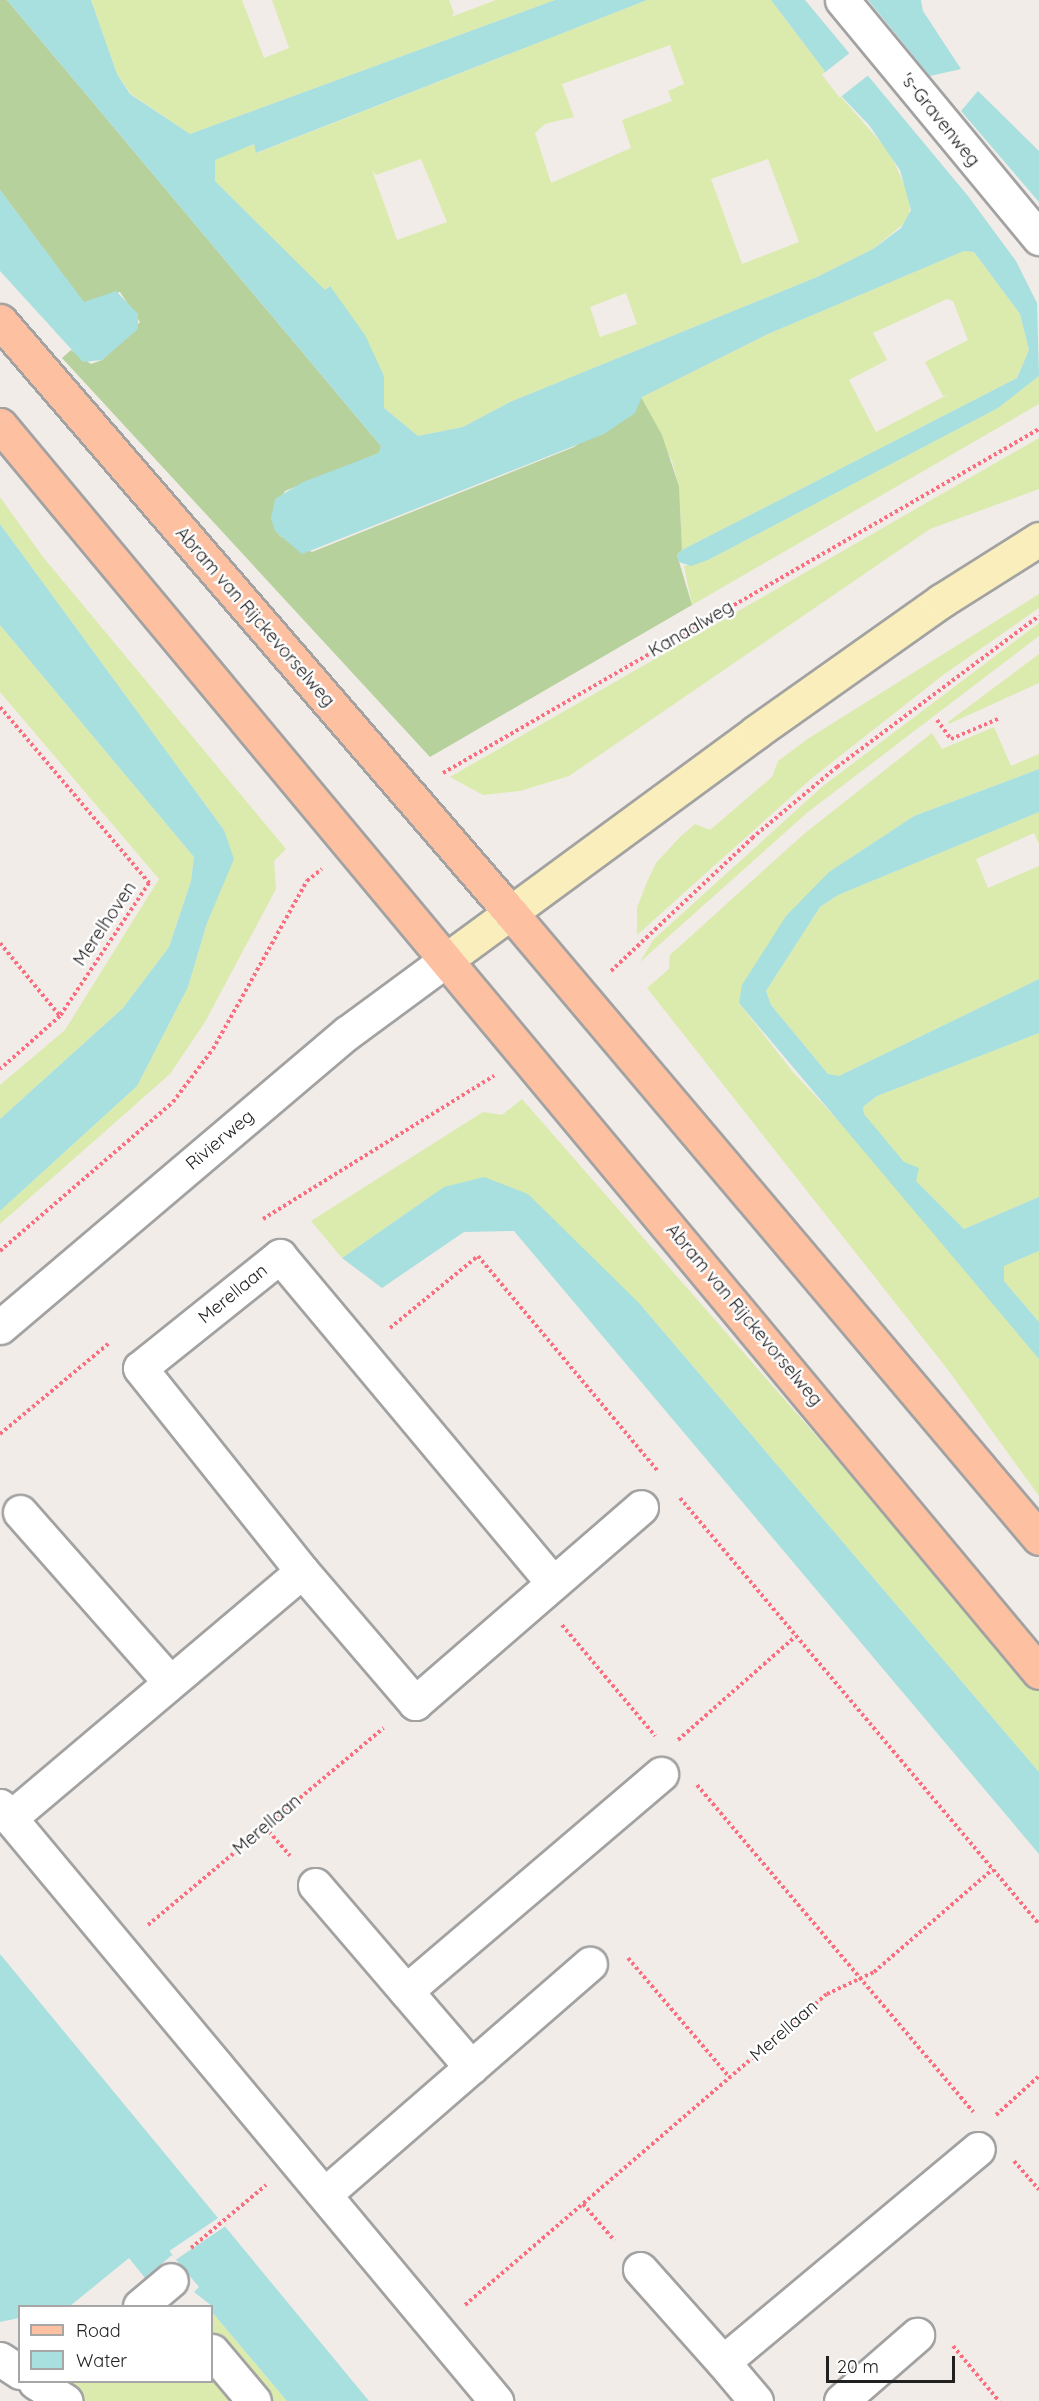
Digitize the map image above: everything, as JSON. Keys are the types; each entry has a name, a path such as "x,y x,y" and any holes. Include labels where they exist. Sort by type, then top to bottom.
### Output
{"main road":[{"name":"Abram van Rijckevorselweg","path":"0,321 511,913 1039,1538"},
{"name":"Abram van Rijckevorselweg","path":"0,425 352,844 1039,1672"},
{"path":"446,960 756,732 941,601 1039,539"}],"street":[{"name":"'s-Gravenweg","path":"842,0 1039,238"},
{"name":"Rivierweg","path":"0,1327 347,1033 446,960"},
{"name":"Merellaan","path":"415,1702 302,1571 140,1368 280,1256 546,1590"},
{"path":"415,1702 641,1507"},
{"path":"20,1512 168,1680"},
{"path":"302,1571 5,1812 496,2401"},
{"path":"406,1991 672,1767"},
{"path":"315,1885 471,2067"},
{"path":"325,2194 590,1964"},
{"path":"723,2362 981,2137"},
{"path":"640,2269 756,2401"},
{"path":"840,2401 917,2335"},
{"path":"213,2351 254,2401"},
{"path":"37,2383 65,2401"}],"path":[{"name":"Kanaalweg","path":"411,797 451,768 1039,429"},
{"path":"582,998 752,838 837,767 1039,616"},
{"name":"Merelhoven","path":"0,707 149,883 60,1016 0,1069"},
{"path":"937,720 951,739 998,718"},
{"path":"0,1251 173,1102 213,1049 307,881 352,844"},
{"path":"0,943 60,1016"},
{"path":"359,1353 478,1256 660,1474"},
{"path":"676,1492 1039,1924"},
{"path":"546,1590 672,1767 860,1978 981,2137 1039,2076"},
{"path":"672,1767 796,1636"},
{"name":"Merellaan","path":"120,1948 415,1702"},
{"name":"Merellaan","path":"437,2330 827,1995 874,1972 993,1869"},
{"path":"590,1964 628,1957 730,2078"},
{"path":"1012,2158 1039,2190"},
{"path":"583,2204 640,2269"},
{"path":"166,2287 231,2215"},
{"path":"917,2335 942,2332 999,2401"}],"green space":[{"path":"0,0 7,0 381,446 379,453 285,491 271,518 280,536 312,552 574,447 641,397 662,435 679,486 682,550 677,555 692,605 430,757 62,358 71,350 91,364 102,360 140,322 120,292 84,303 0,190"},
{"path":"91,0 242,0 264,58 289,48 272,0 449,0 454,13 451,17 496,0 555,0 190,134 131,94 117,74"},
{"path":"647,0 771,0 824,70 827,81 890,153 911,200 908,220 873,249 817,277 510,402 463,427 418,436 384,408 384,376 329,286 325,291 215,181 215,159 254,144 257,153","holes":["670,45 684,84 668,91 672,101 622,120 631,148 551,183 535,133 545,124 574,117 562,84","421,159 447,222 397,240 372,170 376,175","768,159 799,242 742,264 711,179","626,293 637,324 600,337 590,307"]},
{"path":"964,251 974,252 1020,314 1029,350 1017,378 682,550 679,486 672,461 641,397 768,334","holes":["947,299 953,301 968,340 925,362 943,396 949,394 876,432 849,380 887,360 873,333"]},
{"path":"1039,376 1039,404 692,605 684,566 708,560 998,408"},
{"path":"1039,438 1039,489 930,529 569,776 520,791 483,795 450,777"},
{"path":"0,497 43,557 286,849 274,861 276,889 205,1022 170,1074 0,1224 0,1211 137,1086 188,987 207,923 224,830 0,524"},
{"path":"1039,594 1039,608 943,675 812,778 637,935 637,908 656,863 695,824 710,830 772,777 778,761 809,738"},
{"path":"1039,623 1039,636 808,812 640,962 653,940 823,786"},
{"path":"0,625 194,857 191,881 169,947 123,1008 0,1119 0,1085 65,1030 159,879 0,692"},
{"path":"1039,654 1039,683 949,724 948,722"},
{"path":"994,727 1011,766 1039,754 1039,769 914,816 829,872 739,1003 792,1071 861,1145 1039,1359 1039,1496 948,1370 647,988 669,969 670,955 805,833 932,733 942,749"},
{"path":"1039,812 1039,844 1034,833 976,859 988,888 1039,866 1039,979 839,1076 828,1074 771,1005 766,991 820,907 838,895"},
{"path":"1039,1033 1039,1197 964,1229 916,1181 864,1114 863,1107 877,1096"},
{"path":"522,1099 1039,1691 1039,1772 639,1303 444,1187 342,1258 311,1221 483,1112 502,1115"},
{"path":"1039,1251 1039,1322 1004,1281 1004,1266"},
{"path":"213,2313 287,2401 267,2401 213,2336"},
{"path":"213,2367 241,2401 77,2401 50,2383 213,2383"}],"water":[{"path":"7,0 91,0 117,74 130,94 190,134 555,0 647,0 256,153 254,144 215,160 215,181 325,290 330,286 365,335 384,376 384,408 418,436 463,427 510,402 817,277 873,249 901,228 911,210 900,170 869,125 827,81 824,70 771,0 805,0 968,196 1016,261 1037,303 1039,376 998,408 708,560 691,566 679,562 677,555 682,550 1017,378 1029,350 1020,314 974,252 964,251 768,334 642,397 635,413 604,434 302,554 275,531 271,518 275,499 303,482 379,453 381,446"},
{"path":"868,0 921,0 923,11 961,69 930,76"},
{"path":"978,91 1039,151 1039,202 961,111"},
{"path":"0,190 84,302 116,291 138,314 138,329 102,360 83,362 0,271"},
{"path":"0,524 224,830 234,859 207,923 188,987 137,1086 0,1211 0,1119 123,1008 169,947 191,881 194,857 0,625"},
{"path":"1039,769 1039,812 838,895 820,907 766,991 771,1005 828,1074 839,1076 1039,979 1039,1033 877,1096 863,1107 864,1114 904,1162 919,1168 916,1181 964,1229 1039,1197 1039,1251 1004,1266 1004,1281 1039,1322 1039,1359 739,1003 742,985 786,916 829,872 914,816"},
{"path":"484,1177 528,1194 639,1303 1039,1772 1039,1854 514,1231 464,1232 382,1288 342,1258 444,1187"},
{"path":"0,1954 369,2401 287,2401 213,2313 213,2305 194,2292 199,2287 172,2255 145,2278 129,2258 71,2305 18,2305 18,2318 0,2322"}],"pier":[{"path":"851,52 869,75 840,98 822,75"},
{"path":"221,2216 227,2225 176,2260 170,2251"}]}
